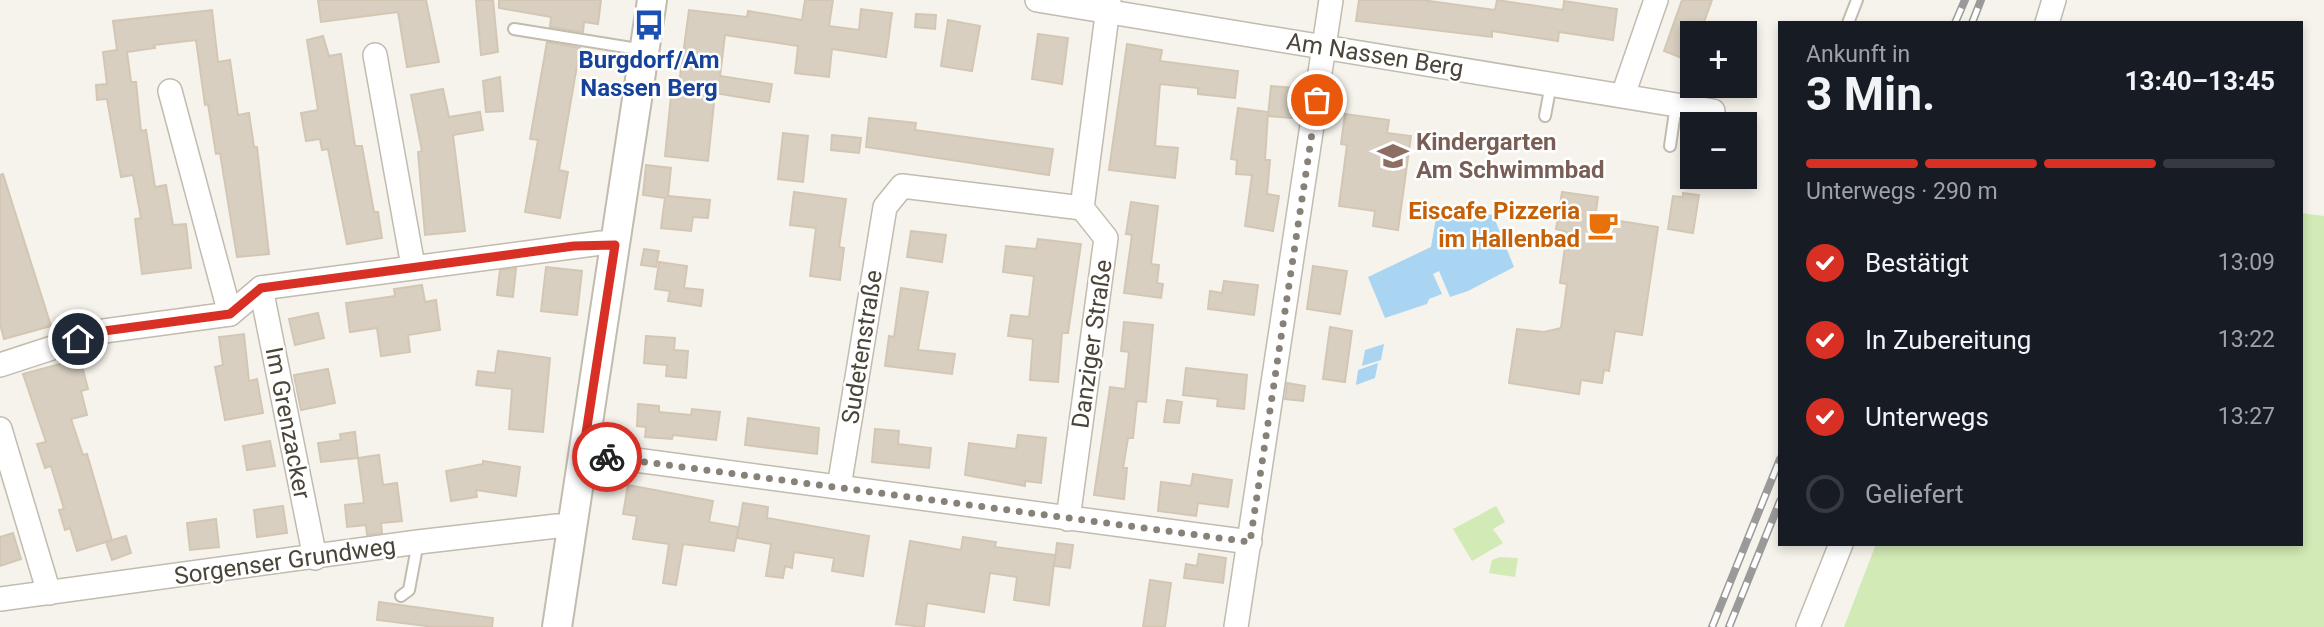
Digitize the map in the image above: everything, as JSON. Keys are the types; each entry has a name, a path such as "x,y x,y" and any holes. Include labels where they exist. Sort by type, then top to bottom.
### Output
{"street":[{"path":"557,627 652,0"},
{"name":"Am Nassen Berg","path":"1037,0 1109,5 1325,47 1713,111"},
{"path":"1237,627 1331,0"},
{"path":"1623,95 1656,0"},
{"path":"2048,21 2054,0"},
{"path":"1082,208 1109,5"},
{"path":"375,55 413,266"},
{"path":"170,91 230,314"},
{"name":"Sudetenstraße","path":"839,486 885,207 902,186 1082,208"},
{"name":"Danziger Straße","path":"1068,519 1106,238 1082,208"},
{"path":"0,365 104,331 230,314 261,288 601,243 615,245"},
{"name":"Im Grenzacker","path":"261,288 315,558"},
{"path":"0,429 49,593"},
{"path":"583,453 1250,542"},
{"name":"Sorgenser Grundweg","path":"0,600 418,542 558,526 571,527"},
{"path":"1808,627 1840,546"}],"lane":[{"path":"1849,21 1857,0"},
{"path":"514,29 644,50"},
{"path":"1545,116 1551,83"},
{"path":"1670,146 1676,105"},
{"path":"401,596 409,590 418,542"}],"green space":[{"path":"2303,213 2324,216 2324,627 1844,627 1875,546 2303,546"},
{"path":"1496,506 1505,522 1493,529 1503,543 1472,561 1453,529"},
{"path":"1500,557 1518,558 1515,577 1489,573 1492,560"}],"water":[{"path":"1438,206 1493,215 1514,267 1468,291 1450,297 1439,271 1433,274 1442,294 1429,299 1427,304 1385,318 1368,277 1431,247"},
{"path":"1384,344 1381,360 1362,366 1365,350"},
{"path":"1378,363 1375,378 1356,385 1358,370"}],"building":[{"path":"318,0 426,0 439,62 407,67 398,12 321,22"},
{"path":"476,0 493,0 498,52 481,55"},
{"path":"499,0 601,0 598,24 584,22 583,32 550,27 551,17 499,8"},
{"path":"805,0 833,0 829,26 859,30 861,9 892,13 886,57 832,49 829,77 795,73 798,46 725,35 720,76 772,84 769,102 715,93 708,161 665,156 671,96 676,97 689,10 747,17 748,11 802,20"},
{"path":"1359,0 1422,0 1495,10 1497,0 1563,10 1564,1 1617,9 1613,40 1559,32 1558,41 1492,31 1492,37 1356,21"},
{"path":"1682,0 1712,0 1704,21 1680,21 1680,57 1664,51"},
{"path":"212,10 218,62 230,60 238,115 249,113 254,147 257,147 269,254 237,257 220,153 216,154 208,104 205,105 196,40 154,45 155,48 127,52 131,82 136,82 141,131 146,130 155,187 166,185 173,225 186,224 191,268 142,274 135,219 141,218 133,175 121,177 107,99 97,100 96,85 107,84 103,52 117,50 113,21"},
{"path":"916,14 936,15 935,29 915,27"},
{"path":"948,20 980,26 972,71 941,66"},
{"path":"1038,34 1068,38 1062,84 1032,79"},
{"path":"323,36 329,56 341,54 355,146 362,146 374,212 378,212 382,238 347,244 328,149 322,150 320,139 306,141 301,113 318,110 307,40"},
{"path":"547,42 580,48 559,170 568,172 560,218 525,212 538,140 530,139"},
{"path":"1127,44 1162,50 1160,61 1238,71 1235,98 1198,94 1198,88 1160,84 1155,146 1178,148 1175,178 1109,170"},
{"path":"500,77 503,111 486,112 483,81"},
{"path":"1271,86 1294,88 1292,118 1268,116"},
{"path":"443,89 449,117 480,112 483,130 453,135 465,231 425,235 418,152 422,151 411,95"},
{"path":"1238,108 1268,112 1265,160 1270,160 1267,194 1279,196 1273,231 1245,226 1252,175 1236,174 1237,160 1231,159"},
{"name":"Kindergarten Am Schwimmbad","path":"1345,114 1389,120 1387,133 1411,136 1398,230 1373,226 1375,211 1339,206 1347,145 1341,144"},
{"path":"869,118 916,123 915,130 1053,149 1049,175 866,147"},
{"path":"783,133 808,136 803,182 778,179"},
{"path":"832,135 861,138 859,153 831,150"},
{"path":"646,165 671,168 668,196 710,200 708,218 693,217 691,231 661,228 665,198 643,195"},
{"path":"3,174 51,326 4,339 0,324 0,175"},
{"path":"794,192 846,199 839,247 844,248 840,280 810,276 816,228 790,225"},
{"path":"1562,192 1598,197 1595,217 1658,227 1642,335 1615,331 1609,371 1604,370 1602,383 1581,380 1579,394 1509,383 1517,329 1544,332 1561,328 1567,284 1560,283 1567,232 1556,229"},
{"path":"1683,193 1699,195 1693,233 1668,229 1673,196 1683,197"},
{"path":"1131,202 1158,206 1151,264 1159,265 1157,283 1163,284 1161,298 1124,293 1132,235 1126,234"},
{"path":"911,231 946,235 942,262 907,257"},
{"path":"1038,239 1081,244 1068,333 1062,333 1058,382 1030,380 1033,339 1008,336 1011,315 1029,317 1034,276 1003,272 1006,246 1036,249"},
{"path":"644,249 659,251 656,267 641,265"},
{"path":"659,262 687,266 684,288 703,290 701,306 668,301 670,291 655,289"},
{"path":"1313,266 1347,271 1340,314 1307,309"},
{"path":"546,267 582,271 577,315 541,311"},
{"path":"516,268 513,297 497,295 500,270"},
{"path":"1224,281 1258,285 1254,315 1208,309 1210,291 1222,293"},
{"path":"422,285 425,302 436,300 440,330 408,335 410,352 381,356 377,328 350,332 346,303 395,296 394,289"},
{"path":"901,288 928,292 918,350 955,354 952,374 885,366 889,336 894,337"},
{"path":"318,313 324,338 295,345 289,319"},
{"path":"1124,322 1153,325 1146,402 1137,401 1133,438 1128,438 1123,468 1127,468 1124,499 1094,495 1110,387 1125,389 1129,352 1121,351"},
{"path":"1330,327 1352,331 1345,382 1323,379"},
{"path":"244,334 249,381 257,379 263,413 225,420 215,367 223,365 219,337"},
{"path":"646,336 675,338 674,350 688,351 686,378 666,376 667,365 644,363"},
{"path":"498,351 550,358 543,432 509,429 512,389 476,385 478,371 495,373"},
{"path":"79,354 88,389 81,391 87,415 71,419 83,455 87,454 112,540 77,551 70,528 65,530 59,510 64,509 51,466 45,468 37,444 46,442 23,374 64,363 63,359"},
{"path":"1186,368 1247,375 1244,409 1217,406 1218,399 1183,395"},
{"path":"328,369 335,403 301,410 294,375"},
{"path":"1287,383 1305,386 1303,401 1285,399"},
{"path":"1167,400 1182,402 1179,423 1164,422"},
{"path":"638,404 659,406 659,412 691,415 692,409 720,412 716,440 673,435 672,439 645,437 646,427 637,426"},
{"path":"748,418 819,428 817,454 745,445"},
{"path":"875,429 899,431 898,444 931,448 929,468 872,462"},
{"path":"355,432 358,458 321,462 318,443 341,440 340,434"},
{"path":"1018,435 1046,438 1041,483 1025,481 1025,486 965,475 969,443 1016,449"},
{"path":"270,441 275,466 247,470 243,446"},
{"path":"379,455 383,485 397,483 402,521 381,523 382,533 367,535 366,525 347,527 345,505 364,503 358,458"},
{"path":"483,461 520,467 516,496 476,490 477,497 451,501 446,471 483,464"},
{"path":"1193,474 1232,480 1228,507 1198,503 1196,516 1158,511 1161,482 1191,486"},
{"path":"628,485 713,501 709,522 738,527 734,551 683,544 676,585 663,583 669,544 633,539 637,516 623,514"},
{"path":"743,503 768,507 767,518 869,536 863,576 832,571 834,558 794,552 792,568 785,566 783,578 766,576 771,544 737,538"},
{"path":"283,506 287,533 257,537 254,510"},
{"path":"216,519 219,547 190,550 187,523"},
{"path":"13,533 21,559 0,566 0,537"},
{"path":"126,536 131,553 112,560 106,542"},
{"path":"963,537 996,542 995,547 1055,555 1049,605 1014,600 1017,577 990,573 984,612 927,603 924,627 896,624 910,541 961,550"},
{"path":"1057,543 1073,545 1070,568 1054,566"},
{"path":"1199,554 1226,558 1223,583 1184,578 1186,564 1197,566"},
{"path":"1150,580 1171,583 1165,627 1143,627"},
{"path":"379,602 493,618 492,627 435,627 377,620"}],"railway":[{"path":"1956,21 1965,0"},
{"path":"1973,21 1981,0"},
{"path":"1712,627 1778,464"},
{"path":"1729,627 1778,506"}],"way so far":[{"path":"607,457 1250,542 1317,100"}],"place":[{"name":"Burgdorf/Am Nassen Berg","path":"649,25"},
{"name":"Kindergarten Am Schwimmbad","path":"1393,156"},
{"name":"Eiscafe Pizzeria im Hallenbad","path":"1603,225"}],"route":[{"path":"78,339 104,331 230,314 261,288 574,246 601,243 615,245 583,453 607,457"}]}
